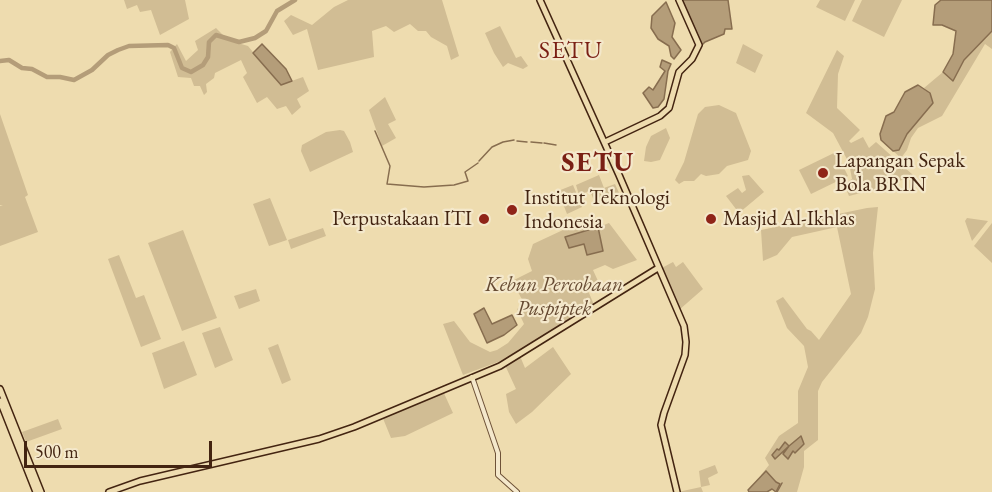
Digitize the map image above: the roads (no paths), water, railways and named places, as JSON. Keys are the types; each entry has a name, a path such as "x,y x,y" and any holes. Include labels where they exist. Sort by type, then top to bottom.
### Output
{"main road":[{"path":"540,0 682,320 686,336 684,358 664,413 662,425 677,492"},
{"path":"604,142 660,116 669,108 678,75 699,45 679,0"},
{"path":"109,492 140,481 328,436 472,378 521,354 658,268"},
{"path":"0,389 41,492"},
{"path":"0,401 36,492"}],"street":[{"path":"472,378 498,453 498,475 517,492"}],"waterway":[{"path":"0,61 9,60 22,68 32,69 47,77 74,80 92,70 108,55 118,50 129,46 168,45 174,48 182,68 191,72 203,65 208,57 209,42 216,35 239,42 255,38 266,31 277,11 295,0"},
{"path":"375,131 390,166 387,184 424,187 454,185 468,181 465,172 478,163"},
{"path":"479,161 492,147 514,140"},
{"path":"517,141 527,142"},
{"path":"531,142 542,143"},
{"path":"544,143 556,145"},
{"path":"777,492 782,483"}],"place":[{"name":"Lapangan Sepak Bola BRIN","path":"823,173"},
{"name":"Institut Teknologi Indonesia","path":"512,210"},
{"name":"Perpustakaan ITI","path":"484,219"},
{"name":"Masjid Al-Ikhlas","path":"711,219"}],"district":[{"name":"SETU","path":"571,51"},
{"name":"SETU","path":"598,164"}],"park label":[{"name":"Kebun Percobaan Puspiptek","path":"554,297"}]}
